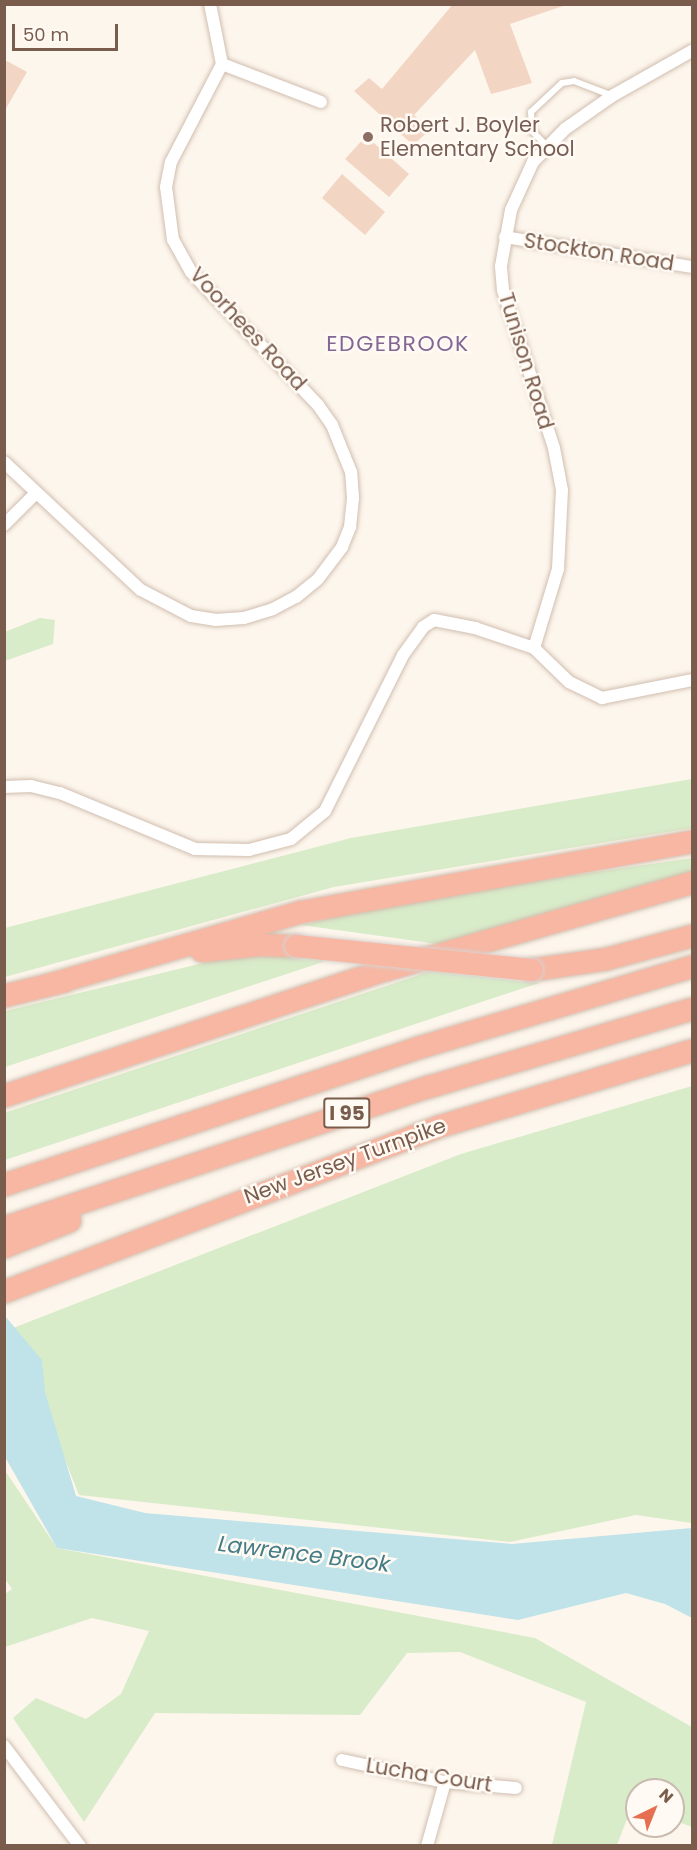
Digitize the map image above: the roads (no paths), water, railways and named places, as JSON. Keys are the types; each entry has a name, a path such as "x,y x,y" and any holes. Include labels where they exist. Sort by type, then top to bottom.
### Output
{"highway":[{"path":"52,984 302,912 693,842"},
{"path":"4,1096 386,970 693,883"},
{"path":"4,996 185,953 260,945 296,946 532,970 607,959 693,936"},
{"name":"I 95","path":"4,1185 418,1048 693,967"},
{"name":"New Jersey Turnpike","path":"7,1240 123,1187 429,1087 693,1009"},
{"name":"New Jersey Turnpike","path":"33,1288 176,1224 438,1126 693,1051"},
{"path":"4,1292 33,1288"},
{"path":"4,1308 33,1288"}],"street":[{"path":"210,4 222,64 321,102"},
{"name":"Tunison Road","path":"534,648 558,569 562,490 554,448 510,321 501,266 505,237 520,186 547,146 612,96 693,51"},
{"name":"Voorhees Road","path":"4,462 141,590 191,616 215,620 244,618 296,597 318,579 342,547 350,526 351,472 342,446 318,405 191,272 173,240 166,187 171,162 222,64"},
{"name":"Stockton Road","path":"505,237 693,267"},
{"path":"4,525 36,493"},
{"path":"4,787 31,786 60,793 195,849 227,852 291,839 325,811 403,655 423,627 444,620 534,648 569,682 602,698 693,680"},
{"path":"4,1746 80,1845"},
{"name":"Lucha Court","path":"342,1760 445,1782 516,1788"},
{"path":"427,1845 445,1782"}],"lane":[{"path":"547,146 532,131 531,112 562,83 574,81 612,96"}],"water":[{"name":"Lawrence Brook","path":"5,1316 42,1360 45,1392 76,1496 145,1513 512,1544 692,1528 692,1618 665,1604 626,1593 518,1620 57,1548 5,1457"}],"place":[{"name":"Robert J. Boyler Elementary School","path":"368,137"}],"district":[{"name":"EDGEBROOK","path":"398,344"}]}
